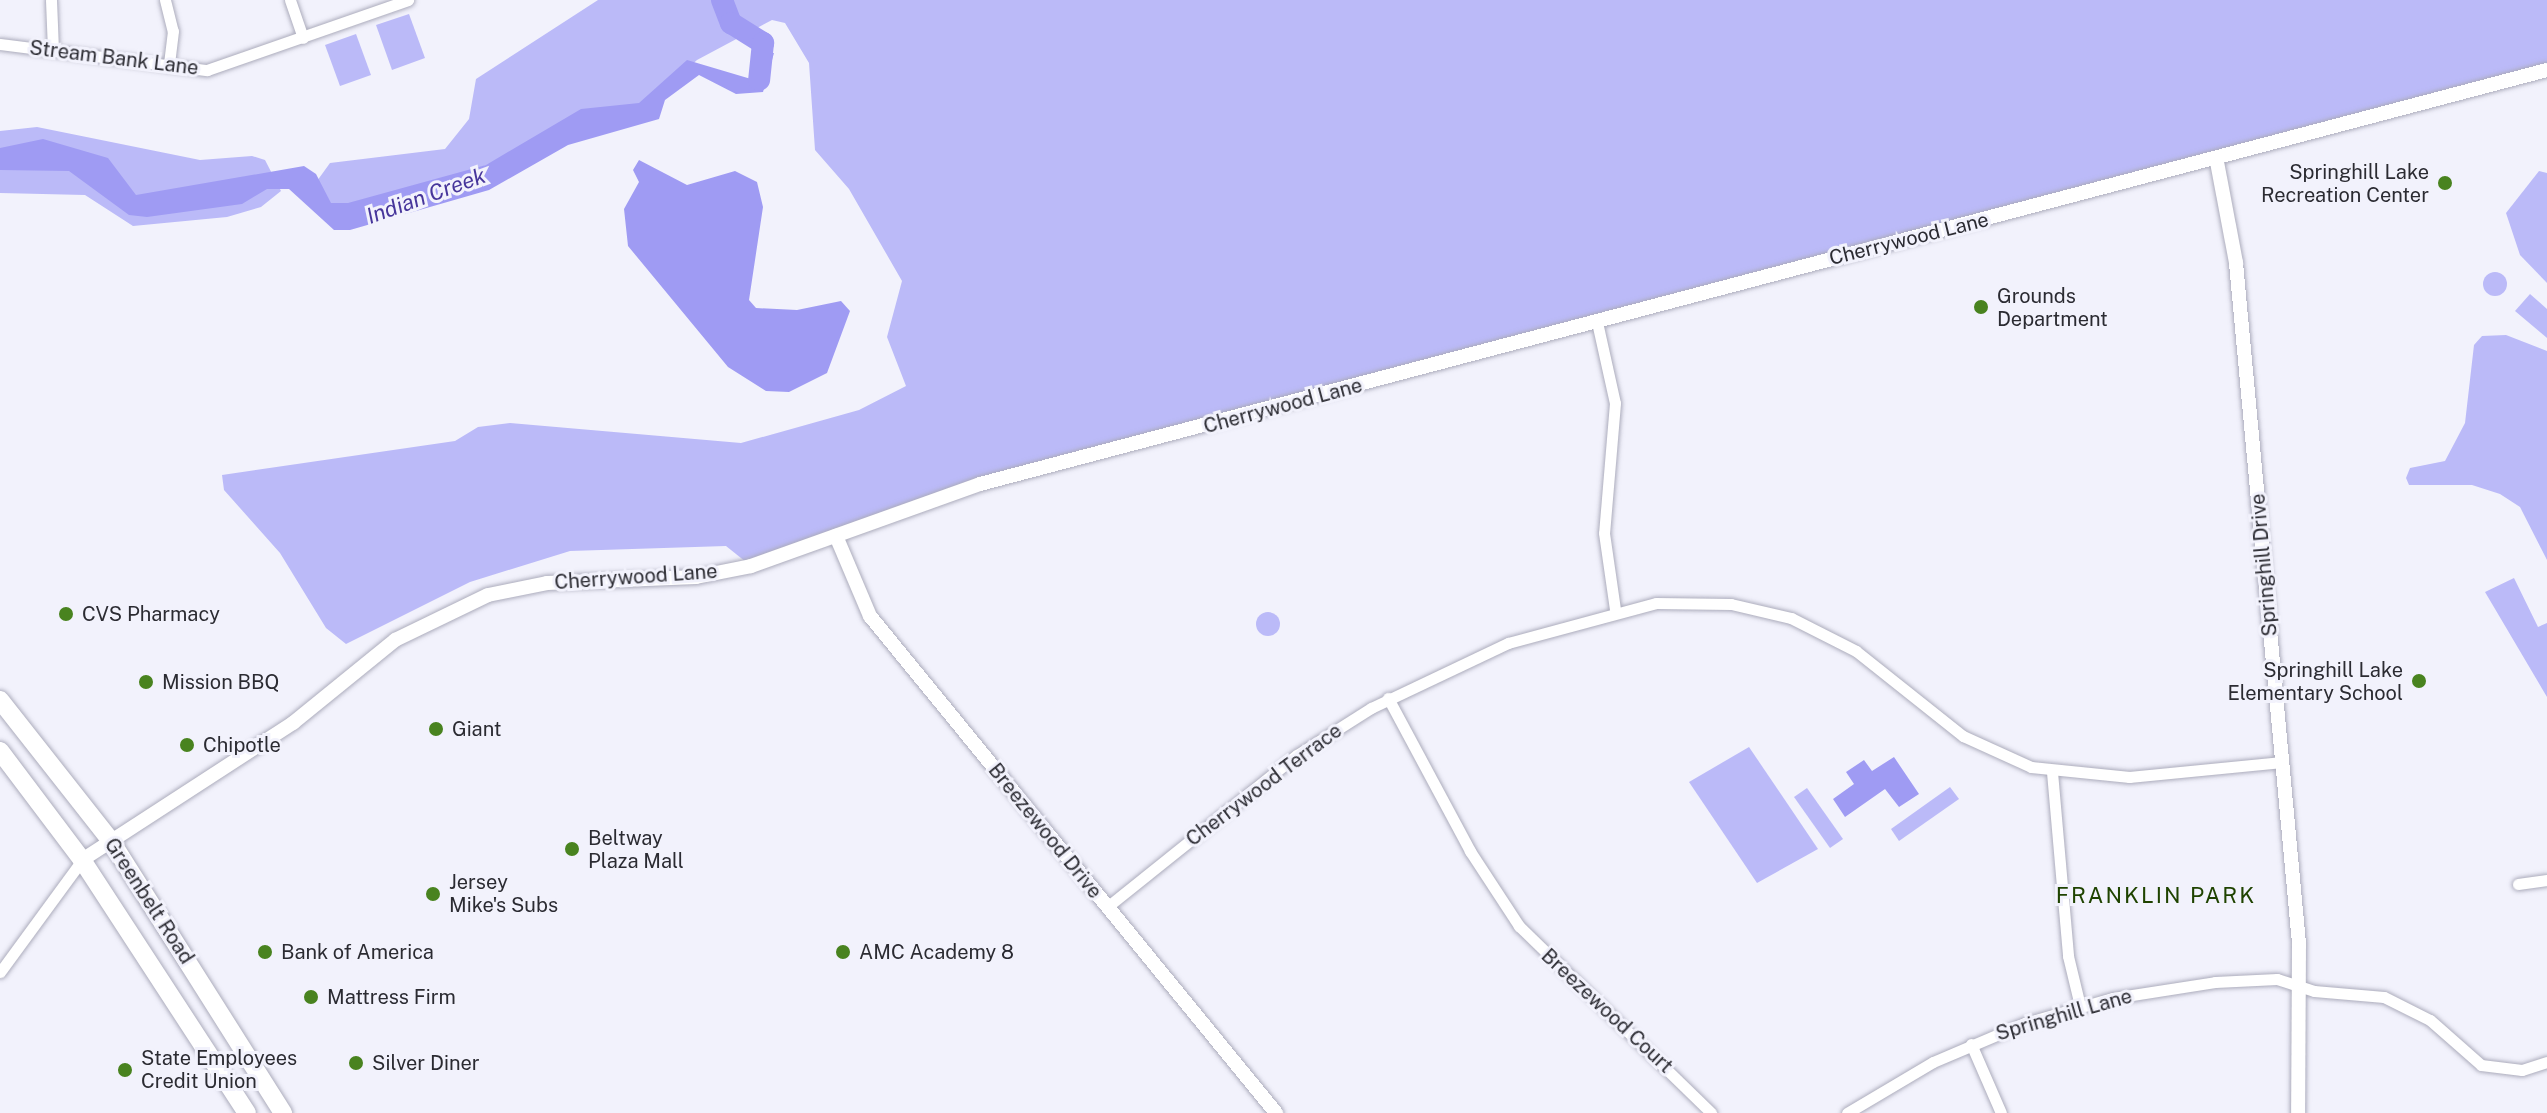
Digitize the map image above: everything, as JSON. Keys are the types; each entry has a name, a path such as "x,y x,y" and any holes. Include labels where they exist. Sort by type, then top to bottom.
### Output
{"main road":[{"name":"Greenbelt Road","path":"0,700 111,841 283,1113"},
{"name":"Greenbelt Road","path":"0,751 82,860 247,1113"}],"street":[{"path":"51,0 53,50"},
{"path":"165,0 173,31 169,66"},
{"path":"290,0 303,38"},
{"name":"Stream Bank Lane","path":"0,44 169,66 219,68 408,0"},
{"name":"Cherrywood Lane","path":"82,860 293,723 395,640 458,605 547,583 719,573 836,536 980,484 2217,162 2547,70"},
{"name":"Springhill Drive","path":"2217,162 2236,263 2282,762 2298,985 2298,1113"},
{"path":"1597,322 1615,403 1604,533 1615,609"},
{"name":"Breezewood Drive","path":"836,536 870,616 1276,1113"},
{"name":"Cherrywood Terrace","path":"1107,907 1297,755 1388,698 1466,659 1615,609 1698,601 1791,618 1856,651 1975,743 2052,772 2129,777 2282,762"},
{"name":"Breezewood Court","path":"1388,698 1506,909 1711,1113"},
{"path":"2052,772 2068,956 2080,1006"},
{"path":"0,972 82,860"},
{"path":"2518,884 2547,880"},
{"name":"Springhill Lane","path":"1847,1113 1971,1044 2080,1006 2215,982 2298,985 2406,1006 2481,1065 2522,1070 2547,1062"},
{"path":"1971,1044 2001,1113"}],"shaded area":[{"path":"598,0 2547,0 2547,70 980,484 751,566 726,546 570,551 470,582 346,644 326,628 280,553 224,490 222,475 455,441 478,427 510,423 741,443 859,410 906,386 887,337 902,281 849,189 815,150 809,63 785,23 772,20 697,60 645,107 339,219 317,181 330,163 445,149 469,119 476,79"},
{"path":"409,14 425,58 392,70 376,25"},
{"path":"356,34 371,75 340,86 325,45"},
{"path":"37,127 200,160 252,156 265,160 281,191 261,207 227,217 133,226 85,195 0,193 0,131"},
{"path":"2539,171 2547,173 2547,283 2520,255 2506,213"},
{"path":"2495,272 2504,275 2507,284 2504,293 2495,296 2486,293 2483,284 2486,275"},
{"path":"2530,294 2547,309 2547,338 2515,311"},
{"path":"2506,335 2547,351 2547,560 2520,507 2500,494 2472,485 2409,485 2406,478 2410,468 2445,461 2465,423 2474,345 2482,336"},
{"path":"2514,578 2538,627 2547,623 2547,697 2485,592"},
{"path":"1268,612 1279,619 1280,624 1273,635 1268,636 1257,629 1256,624 1263,613"},
{"path":"1749,747 1818,849 1757,883 1689,782"},
{"path":"1950,787 1959,799 1899,841 1891,829"},
{"path":"1807,788 1843,839 1830,848 1794,797"}],"water":[{"path":"774,53 763,92 736,94 699,75 665,100 659,119 568,145 489,190 350,230 334,230 289,189 267,189 242,204 147,217 129,215 69,171 0,170 0,148 43,139 108,158 136,195 304,166 316,174 331,203 348,203 486,165 581,109 639,103 687,60 751,79 759,54"},
{"path":"639,160 687,185 735,171 757,182 763,207 749,300 756,308 797,310 841,301 850,311 827,373 789,392 766,391 728,367 628,246 624,209 639,182 633,170"},
{"path":"1894,757 1919,794 1899,807 1885,789 1845,817 1833,799 1854,784 1846,772 1864,760 1872,771"}],"waterway":[{"name":"Indian Creek","path":"722,0 731,23 763,43 759,80"}],"place":[{"name":"Springhill Lake Recreation Center","path":"2445,183"},
{"name":"Grounds Department","path":"1981,307"},
{"name":"CVS Pharmacy","path":"66,614"},
{"name":"Springhill Lake Elementary School","path":"2419,681"},
{"name":"Mission BBQ","path":"146,682"},
{"name":"Giant","path":"436,729"},
{"name":"Chipotle","path":"187,745"},
{"name":"Beltway Plaza Mall","path":"572,849"},
{"name":"Jersey Mike's Subs","path":"433,894"},
{"name":"Bank of America","path":"265,952"},
{"name":"AMC Academy 8","path":"843,952"},
{"name":"Mattress Firm","path":"311,997"},
{"name":"Silver Diner","path":"356,1063"},
{"name":"State Employees Credit Union","path":"125,1070"}],"district":[{"name":"FRANKLIN PARK","path":"2156,896"}]}
